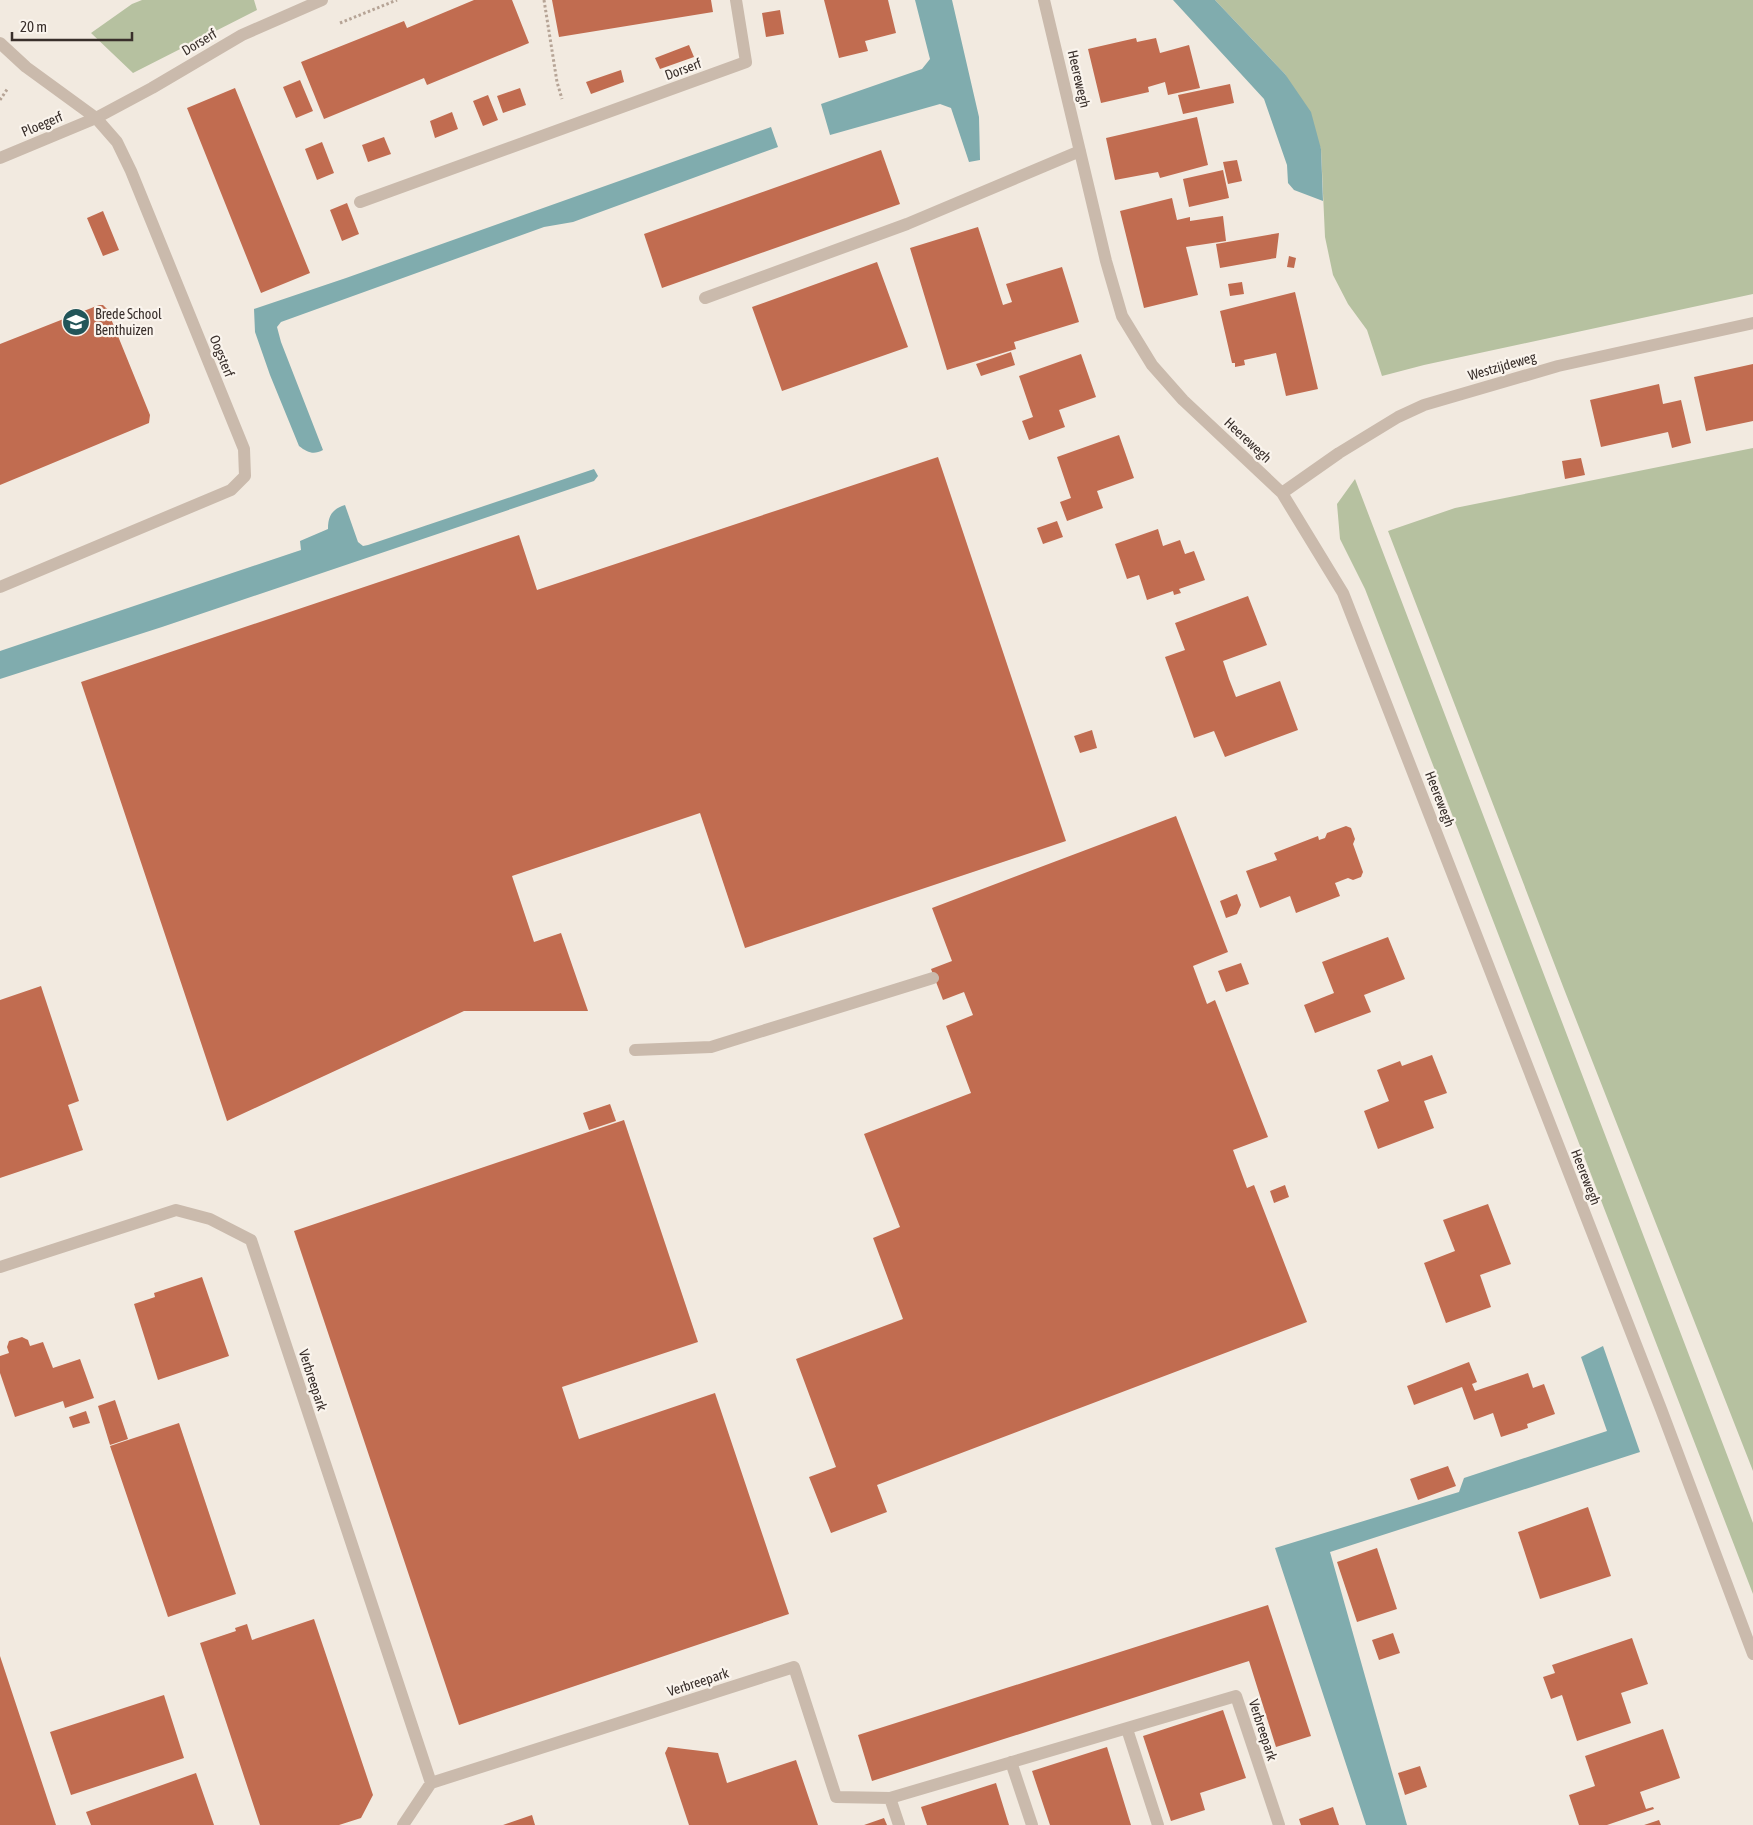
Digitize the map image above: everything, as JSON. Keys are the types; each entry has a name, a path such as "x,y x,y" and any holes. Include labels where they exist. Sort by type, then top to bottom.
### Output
{"street":[{"name":"Dorserf","path":"96,118 152,88 242,35 322,0"},
{"name":"Dorserf","path":"360,202 746,62 736,0"},
{"name":"Heerewegh","path":"1044,0 1106,261 1122,316 1152,364 1183,400 1282,493 1343,593 1657,1400 1753,1654"},
{"name":"Oogsterf","path":"0,43 26,67 96,118 117,142 131,171 244,449 245,476 230,490 0,586"},
{"name":"Ploegerf","path":"0,158 96,118"},
{"path":"704,298 907,224 1080,151"},
{"name":"Westzijdeweg","path":"1282,493 1339,453 1398,417 1424,404 1558,366 1753,323"},
{"path":"635,1050 711,1047 934,978"},
{"name":"Verbreepark","path":"0,1267 176,1210 210,1219 251,1240 431,1783 794,1667 836,1797 890,1798 1236,1696 1279,1825"},
{"path":"1127,1729 1158,1825"},
{"path":"1011,1762 1032,1825"},
{"path":"404,1825 431,1783"},
{"path":"890,1798 900,1825"}],"path":[{"path":"544,0 557,82 571,125"}],"green space":[{"path":"142,0 254,0 257,10 133,73 91,33 132,4"},
{"path":"1215,0 1753,0 1753,294 1424,365 1382,376 1367,330 1348,304 1333,275 1325,237 1321,149 1285,74"},
{"path":"1753,448 1753,1471 1564,989 1388,531 1455,508"},
{"path":"1355,479 1753,1523 1753,1594 1365,589 1340,539 1337,504"}],"water":[{"path":"915,0 952,0 979,117 980,160 969,162 951,108 940,104 830,135 821,104 922,69 930,59"},
{"path":"1173,0 1215,0 1285,74 1311,112 1321,149 1323,201 1294,190 1288,183 1287,165 1264,99"},
{"path":"771,127 778,147 573,222 544,227 281,322 277,327 281,342 323,450 311,452 299,446 255,332 254,309"},
{"path":"594,469 598,476 594,481 162,627 0,679 0,651 301,550 300,541 328,529 332,514 345,505 358,542 363,546"},
{"path":"1603,1346 1640,1452 1330,1552 1407,1825 1366,1825 1275,1548 1459,1492 1464,1478 1607,1431 1581,1357"}],"building":[{"path":"474,0 512,0 529,43 427,85 424,78 324,119 301,62 404,21 407,28"},
{"path":"552,0 711,0 713,12 559,37"},
{"path":"824,0 888,0 896,33 865,41 868,51 839,58"},
{"path":"780,10 784,34 766,37 762,13"},
{"path":"1136,38 1137,42 1156,38 1160,53 1189,45 1200,88 1168,95 1165,82 1148,87 1149,92 1101,103 1088,49"},
{"path":"689,45 694,57 660,69 655,58"},
{"path":"621,70 624,82 591,94 586,82"},
{"path":"300,80 313,111 296,118 283,87"},
{"path":"1230,84 1234,103 1183,114 1178,95"},
{"path":"235,88 310,273 261,293 187,108"},
{"path":"520,88 526,105 503,113 497,96"},
{"path":"488,95 498,120 483,126 473,101"},
{"path":"452,112 458,129 435,138 430,121"},
{"path":"1197,117 1208,165 1160,178 1158,172 1115,180 1106,138"},
{"path":"384,137 391,154 368,162 362,145"},
{"path":"322,142 334,173 317,180 305,149"},
{"path":"881,150 900,204 662,288 644,234"},
{"path":"1237,160 1242,181 1228,184 1223,162"},
{"path":"1223,170 1229,198 1189,207 1183,179"},
{"path":"1172,198 1177,220 1190,217 1190,221 1223,216 1226,241 1186,247 1198,295 1144,308 1120,211"},
{"path":"347,203 359,234 342,241 330,210"},
{"path":"103,211 119,250 103,256 87,218"},
{"path":"978,227 1003,305 1012,302 1006,284 1062,267 1079,322 1014,342 1016,349 947,370 910,248"},
{"path":"1279,233 1276,258 1220,268 1216,244"},
{"path":"1289,256 1296,258 1294,268 1287,267"},
{"path":"877,262 908,347 782,391 752,307"},
{"path":"1242,282 1244,294 1230,296 1228,284"},
{"path":"1295,292 1318,389 1286,396 1276,353 1244,360 1245,365 1235,367 1235,363 1232,363 1220,311"},
{"path":"103,305 107,309 150,415 149,423 0,485 0,344"},
{"path":"1011,352 1015,365 981,376 976,364"},
{"path":"1081,354 1096,397 1059,410 1065,427 1029,440 1022,421 1033,417 1019,376"},
{"path":"1753,364 1753,421 1706,431 1694,377"},
{"path":"1659,384 1663,404 1681,400 1691,443 1672,448 1668,432 1601,447 1590,400"},
{"path":"1119,435 1134,478 1097,491 1103,508 1067,521 1060,502 1071,498 1057,457"},
{"path":"938,457 1066,841 745,948 700,813 512,876 534,942 561,933 588,1011 464,1011 227,1121 81,682 519,535 537,590"},
{"path":"1581,458 1585,475 1565,479 1562,461"},
{"path":"1057,521 1063,537 1043,544 1037,528"},
{"path":"1158,529 1163,546 1180,540 1185,554 1194,551 1205,580 1179,589 1181,593 1174,595 1173,591 1147,600 1139,575 1127,579 1115,544"},
{"path":"1248,596 1267,645 1223,661 1229,679 1236,697 1280,681 1298,730 1225,757 1214,731 1194,738 1165,657 1185,650 1175,623"},
{"path":"1092,730 1097,748 1080,753 1074,736"},
{"path":"1176,816 1228,952 1193,966 1207,1004 1215,1000 1268,1137 1233,1150 1247,1188 1254,1185 1307,1322 877,1485 887,1512 831,1533 809,1477 836,1467 796,1359 903,1319 873,1238 900,1227 864,1134 971,1093 946,1026 973,1015 964,992 943,1000 931,969 952,961 932,908"},
{"path":"1346,826 1351,828 1355,839 1353,844 1363,872 1361,877 1353,880 1348,878 1335,883 1340,896 1296,913 1290,896 1260,908 1246,871 1277,860 1274,853 1318,836 1319,840 1325,838 1327,833"},
{"path":"1237,894 1241,905 1237,914 1226,918 1220,901"},
{"path":"1388,937 1405,979 1364,995 1371,1012 1315,1033 1304,1005 1334,993 1322,962"},
{"path":"1241,963 1249,984 1226,992 1218,971"},
{"path":"41,986 79,1101 68,1105 83,1150 0,1178 0,1000"},
{"path":"1432,1055 1447,1093 1424,1101 1434,1128 1378,1149 1364,1111 1389,1101 1377,1070 1400,1061 1402,1066"},
{"path":"610,1104 616,1121 589,1130 583,1113"},
{"path":"624,1120 698,1342 562,1387 579,1439 715,1393 789,1614 459,1725 294,1231"},
{"path":"1285,1185 1289,1197 1274,1203 1270,1191"},
{"path":"1488,1204 1511,1264 1480,1275 1491,1307 1446,1323 1424,1263 1455,1251 1443,1220"},
{"path":"202,1277 229,1356 158,1380 134,1304 155,1297 154,1293"},
{"path":"22,1337 28,1340 30,1346 43,1342 53,1368 80,1359 94,1398 65,1408 63,1401 15,1417 0,1373 0,1356 9,1353 7,1347 9,1341"},
{"path":"1469,1362 1477,1382 1472,1384 1475,1391 1528,1373 1533,1388 1544,1384 1555,1414 1527,1424 1528,1428 1501,1437 1493,1413 1474,1420 1462,1387 1414,1405 1407,1386"},
{"path":"115,1400 128,1439 110,1445 98,1406"},
{"path":"86,1411 90,1423 73,1428 69,1417"},
{"path":"179,1423 236,1594 168,1617 110,1446"},
{"path":"1448,1466 1456,1486 1418,1500 1410,1479"},
{"path":"1588,1507 1611,1576 1540,1599 1518,1532"},
{"path":"1377,1548 1397,1609 1357,1622 1337,1562"},
{"path":"1268,1605 1311,1736 1276,1747 1249,1661 872,1781 858,1735"},
{"path":"314,1619 373,1795 361,1818 339,1825 260,1825 200,1643 236,1631 235,1628 247,1624 252,1640"},
{"path":"1393,1633 1400,1653 1379,1660 1372,1640"},
{"path":"1632,1638 1648,1684 1621,1693 1631,1723 1577,1741 1562,1695 1551,1699 1543,1677 1555,1673 1552,1665"},
{"path":"0,1656 56,1825 0,1825"},
{"path":"164,1695 184,1758 71,1795 50,1732"},
{"path":"1223,1710 1246,1778 1200,1793 1205,1810 1171,1821 1143,1736"},
{"path":"1663,1729 1680,1778 1640,1792 1646,1809 1653,1807 1654,1809 1607,1825 1579,1825 1569,1795 1595,1786 1585,1756"},
{"path":"668,1747 718,1753 727,1783 796,1760 818,1825 689,1825 665,1753"},
{"path":"1107,1747 1131,1825 1050,1825 1032,1771"},
{"path":"1420,1766 1427,1787 1405,1795 1398,1773"},
{"path":"196,1773 214,1825 91,1825 86,1812"},
{"path":"996,1783 1009,1825 927,1825 921,1807"},
{"path":"1333,1807 1339,1825 1301,1825 1299,1819"},
{"path":"532,1815 535,1825 503,1825"},
{"path":"884,1818 887,1825 864,1825"},
{"path":"1659,1820 1661,1825 1644,1825"}],"place":[{"name":"Brede School Benthuizen","path":"76,322"}]}
